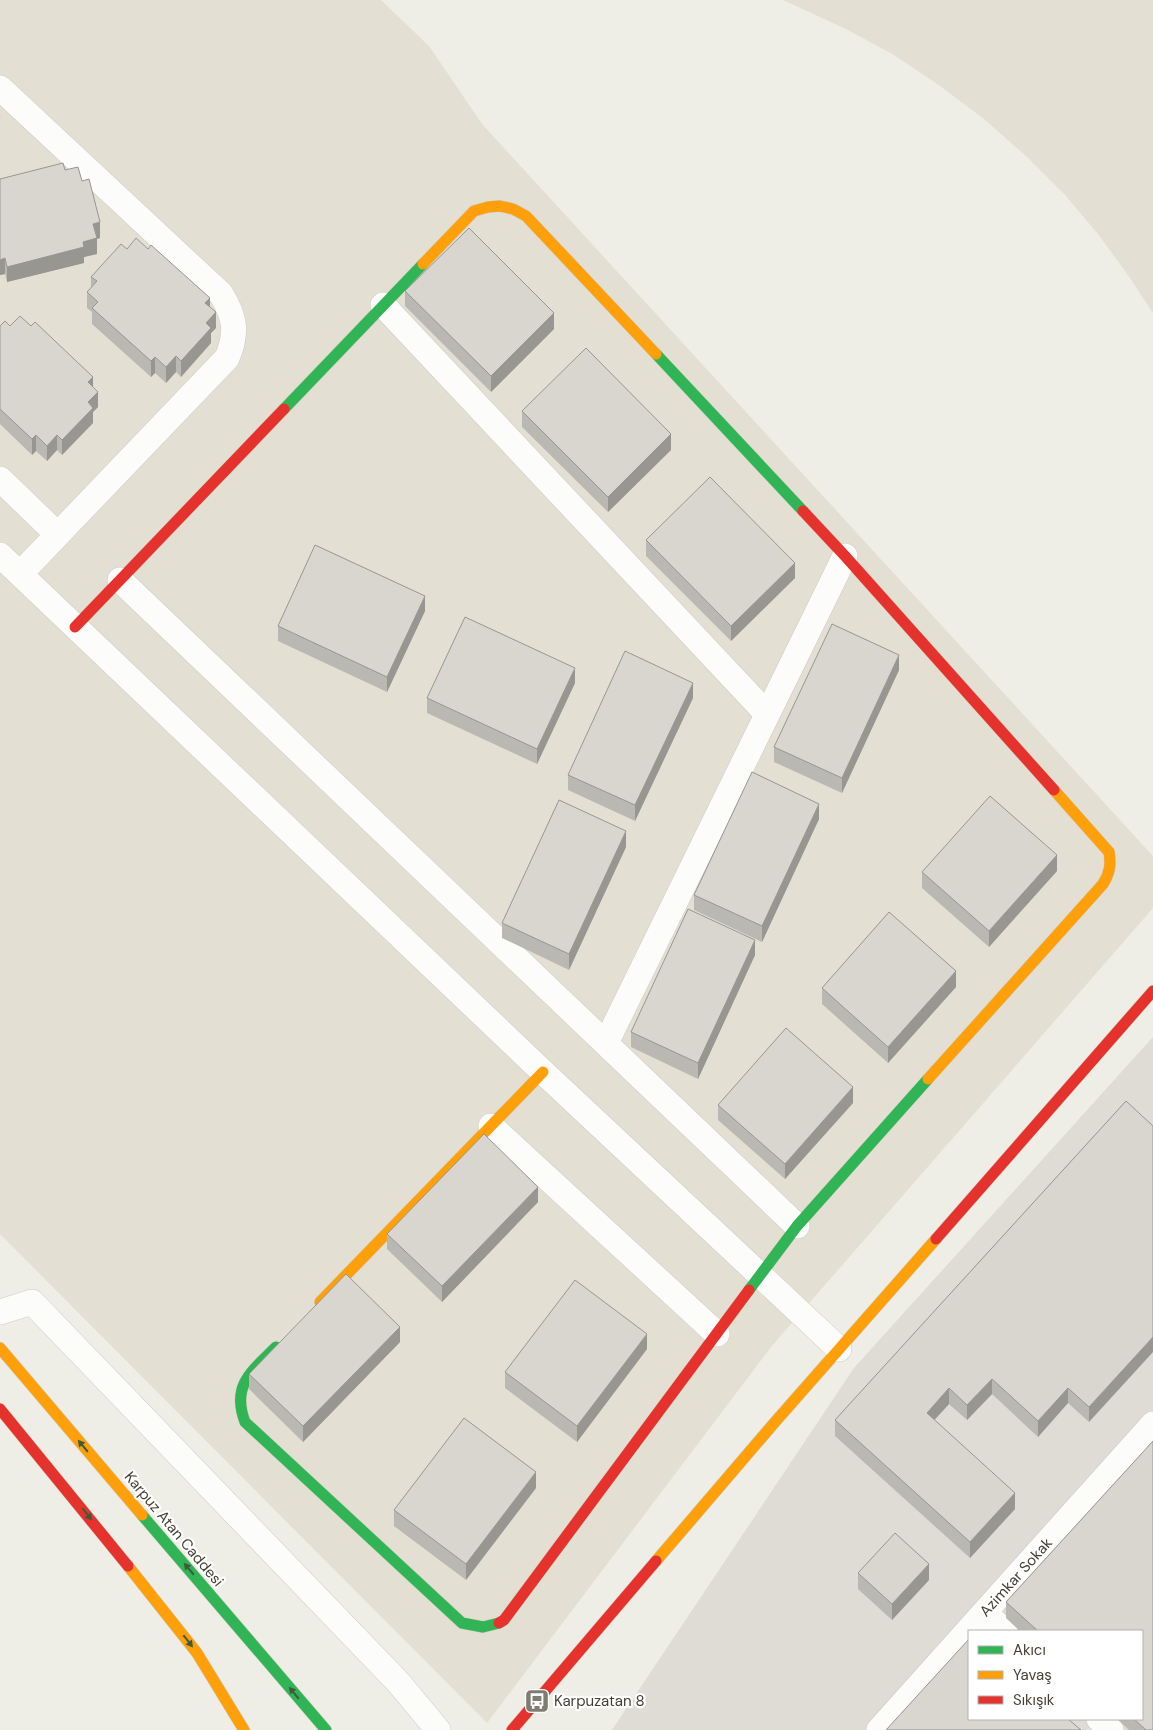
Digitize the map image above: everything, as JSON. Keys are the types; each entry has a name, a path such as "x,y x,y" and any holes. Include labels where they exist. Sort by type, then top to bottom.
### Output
{"street":[{"path":"0,88 221,294 230,308 234,321 232,347 227,358 20,574"},
{"path":"75,627 474,212 494,206 505,206 526,216 845,556 1110,852 1111,867 1109,876 1103,884 797,1226 504,1620 496,1625 474,1627 462,1623 245,1422 239,1404 239,1394 242,1385 247,1376 282,1340"},
{"path":"383,306 768,714"},
{"path":"0,479 57,534"},
{"path":"0,555 543,1072 839,1349"},
{"path":"606,1044 845,556"},
{"path":"120,580 797,1226"},
{"path":"512,1730 839,1349 1153,991"},
{"path":"310,1312 543,1072"},
{"path":"491,1126 717,1334"},
{"path":"0,1312 32,1302 398,1682 438,1730"},
{"name":"Karpuz Atan Caddesi","path":"0,1348 326,1730"},
{"path":"0,1410 69,1492 197,1653 244,1730"},
{"name":"Azimkar Sokak","path":"970,1630 1153,1424"},
{"path":"985,1613 1004,1630"},
{"name":"Azimkar Sokak","path":"879,1730 968,1632"},
{"path":"1100,1720 1111,1730"}],"shaded area":[{"path":"0,0 381,0 429,46 482,124 1153,856 1153,908 771,1347 487,1723 0,1234"},
{"path":"783,0 1153,0 1153,313 1098,234 1065,195 1026,156 984,119 894,55 846,29"},
{"path":"1153,1037 1153,1730 612,1730 854,1368"}],"building":[{"path":"63,163 65,170 78,167 82,181 89,179 100,222 93,224 97,238 83,242 84,247 7,267 5,258 0,260 0,179"},
{"path":"469,228 554,313 491,376 405,291"},
{"path":"136,238 148,249 151,245 210,298 205,303 216,312 206,323 211,328 181,361 176,356 166,367 155,357 151,361 92,308 98,302 87,292 97,281 91,277 121,244 127,249"},
{"path":"20,316 31,326 35,322 93,377 88,382 98,392 88,402 93,408 62,440 57,435 47,446 36,435 32,439 0,409 0,326 5,321 10,326"},
{"path":"586,348 671,434 608,497 522,411"},
{"path":"710,477 795,563 731,626 646,540"},
{"path":"315,545 425,596 387,677 278,626"},
{"path":"465,617 575,668 537,749 427,698"},
{"path":"832,624 899,655 842,778 774,747"},
{"path":"625,651 693,683 635,805 568,775"},
{"path":"752,772 819,804 762,926 694,895"},
{"path":"990,796 1057,855 989,931 922,872"},
{"path":"559,800 626,831 569,954 502,923"},
{"path":"688,909 755,940 698,1063 631,1032"},
{"path":"889,912 956,971 888,1047 822,988"},
{"path":"786,1028 853,1087 785,1164 718,1105"},
{"path":"1126,1101 1153,1126 1153,1337 1089,1407 1068,1388 1038,1421 992,1379 967,1405 949,1388 927,1413 1015,1493 970,1542 835,1420"},
{"path":"484,1134 538,1187 442,1286 387,1234"},
{"path":"346,1274 400,1327 303,1426 249,1374"},
{"path":"575,1280 647,1334 577,1426 505,1372"},
{"path":"464,1418 536,1472 466,1564 394,1510"},
{"path":"1153,1441 1153,1730 1146,1730 1135,1720 1143,1720 1143,1630 1037,1630 1006,1602"},
{"path":"895,1533 929,1564 892,1604 858,1573"},
{"path":"968,1640 968,1720 1069,1720 1081,1730 886,1730"}],"traffic: fast":[{"path":"284,409 423,264"},
{"path":"656,354 803,511"},
{"path":"749,1290 797,1226 928,1079"},
{"path":"276,1347 252,1372 242,1388 241,1409 245,1422 462,1623 483,1627 499,1623"},
{"path":"142,1515 326,1730"}],"traffic: slow":[{"path":"423,264 474,211 500,206 513,209 526,216 656,354"},
{"path":"928,1079 1103,884 1109,872 1109,852 1054,790"},
{"path":"320,1302 543,1072"},
{"path":"656,1561 936,1239"},
{"path":"0,1348 142,1515"},
{"path":"128,1566 197,1653 244,1730"}],"traffic: jam":[{"path":"75,627 284,409"},
{"path":"803,511 1054,790"},
{"path":"936,1239 1153,991"},
{"path":"499,1623 504,1620 749,1290"},
{"path":"0,1409 128,1566"},
{"path":"512,1730 656,1561"}],"place":[{"name":"Karpuzatan 8","path":"537,1701"}]}
